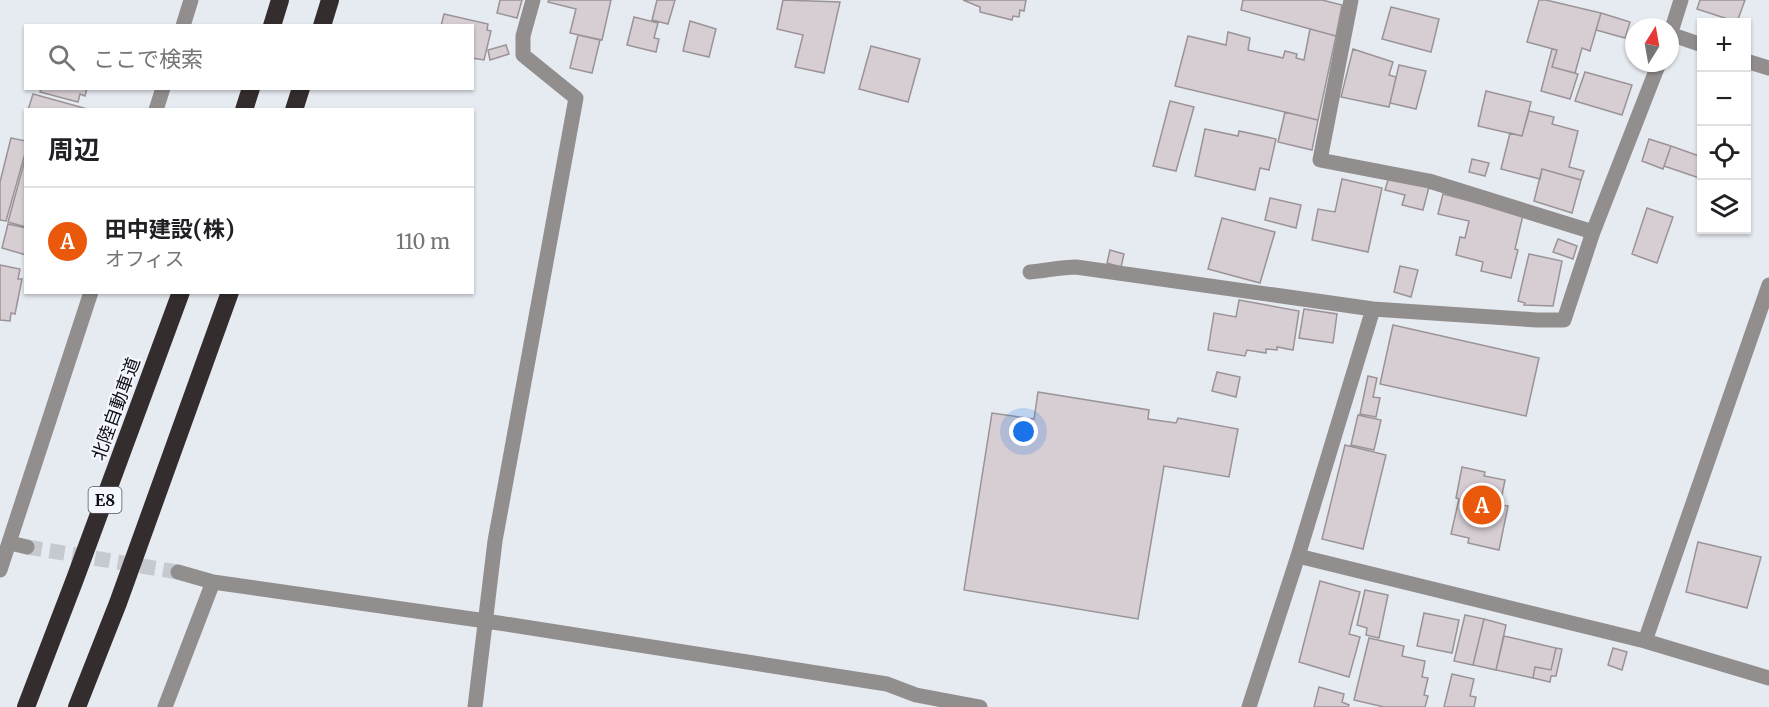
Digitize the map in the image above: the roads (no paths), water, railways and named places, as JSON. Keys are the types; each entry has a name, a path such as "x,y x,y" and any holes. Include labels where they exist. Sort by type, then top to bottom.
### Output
{"highway":[{"path":"273,24 280,0"},
{"path":"323,24 330,0"},
{"path":"245,108 250,90"},
{"path":"295,108 300,90"},
{"name":"北陸自動車道","path":"26,707 92,537 179,294"},
{"path":"77,707 118,603 229,294"}],"street":[{"path":"184,24 191,0"},
{"path":"475,707 495,540 576,98 523,55 523,36 533,0"},
{"path":"1351,0 1320,160 1430,181 1593,232"},
{"path":"1676,18 1682,0"},
{"path":"1679,38 1697,44"},
{"path":"1751,63 1769,68"},
{"path":"1029,272 1076,267 1373,309 1564,320 1593,232 1655,72"},
{"path":"157,108 162,90"},
{"path":"1645,641 1769,285"},
{"path":"0,570 90,294"},
{"path":"1249,707 1298,556 1373,309"},
{"path":"10,543 27,547"},
{"path":"1298,556 1645,641 1769,678"},
{"path":"178,572 213,582 486,621 887,684 916,695 980,707"},
{"path":"165,707 213,582"}],"tunnel":[{"path":"27,547 178,572"}],"place":[{"name":"田中建設(株)","path":"1482,505"}]}
